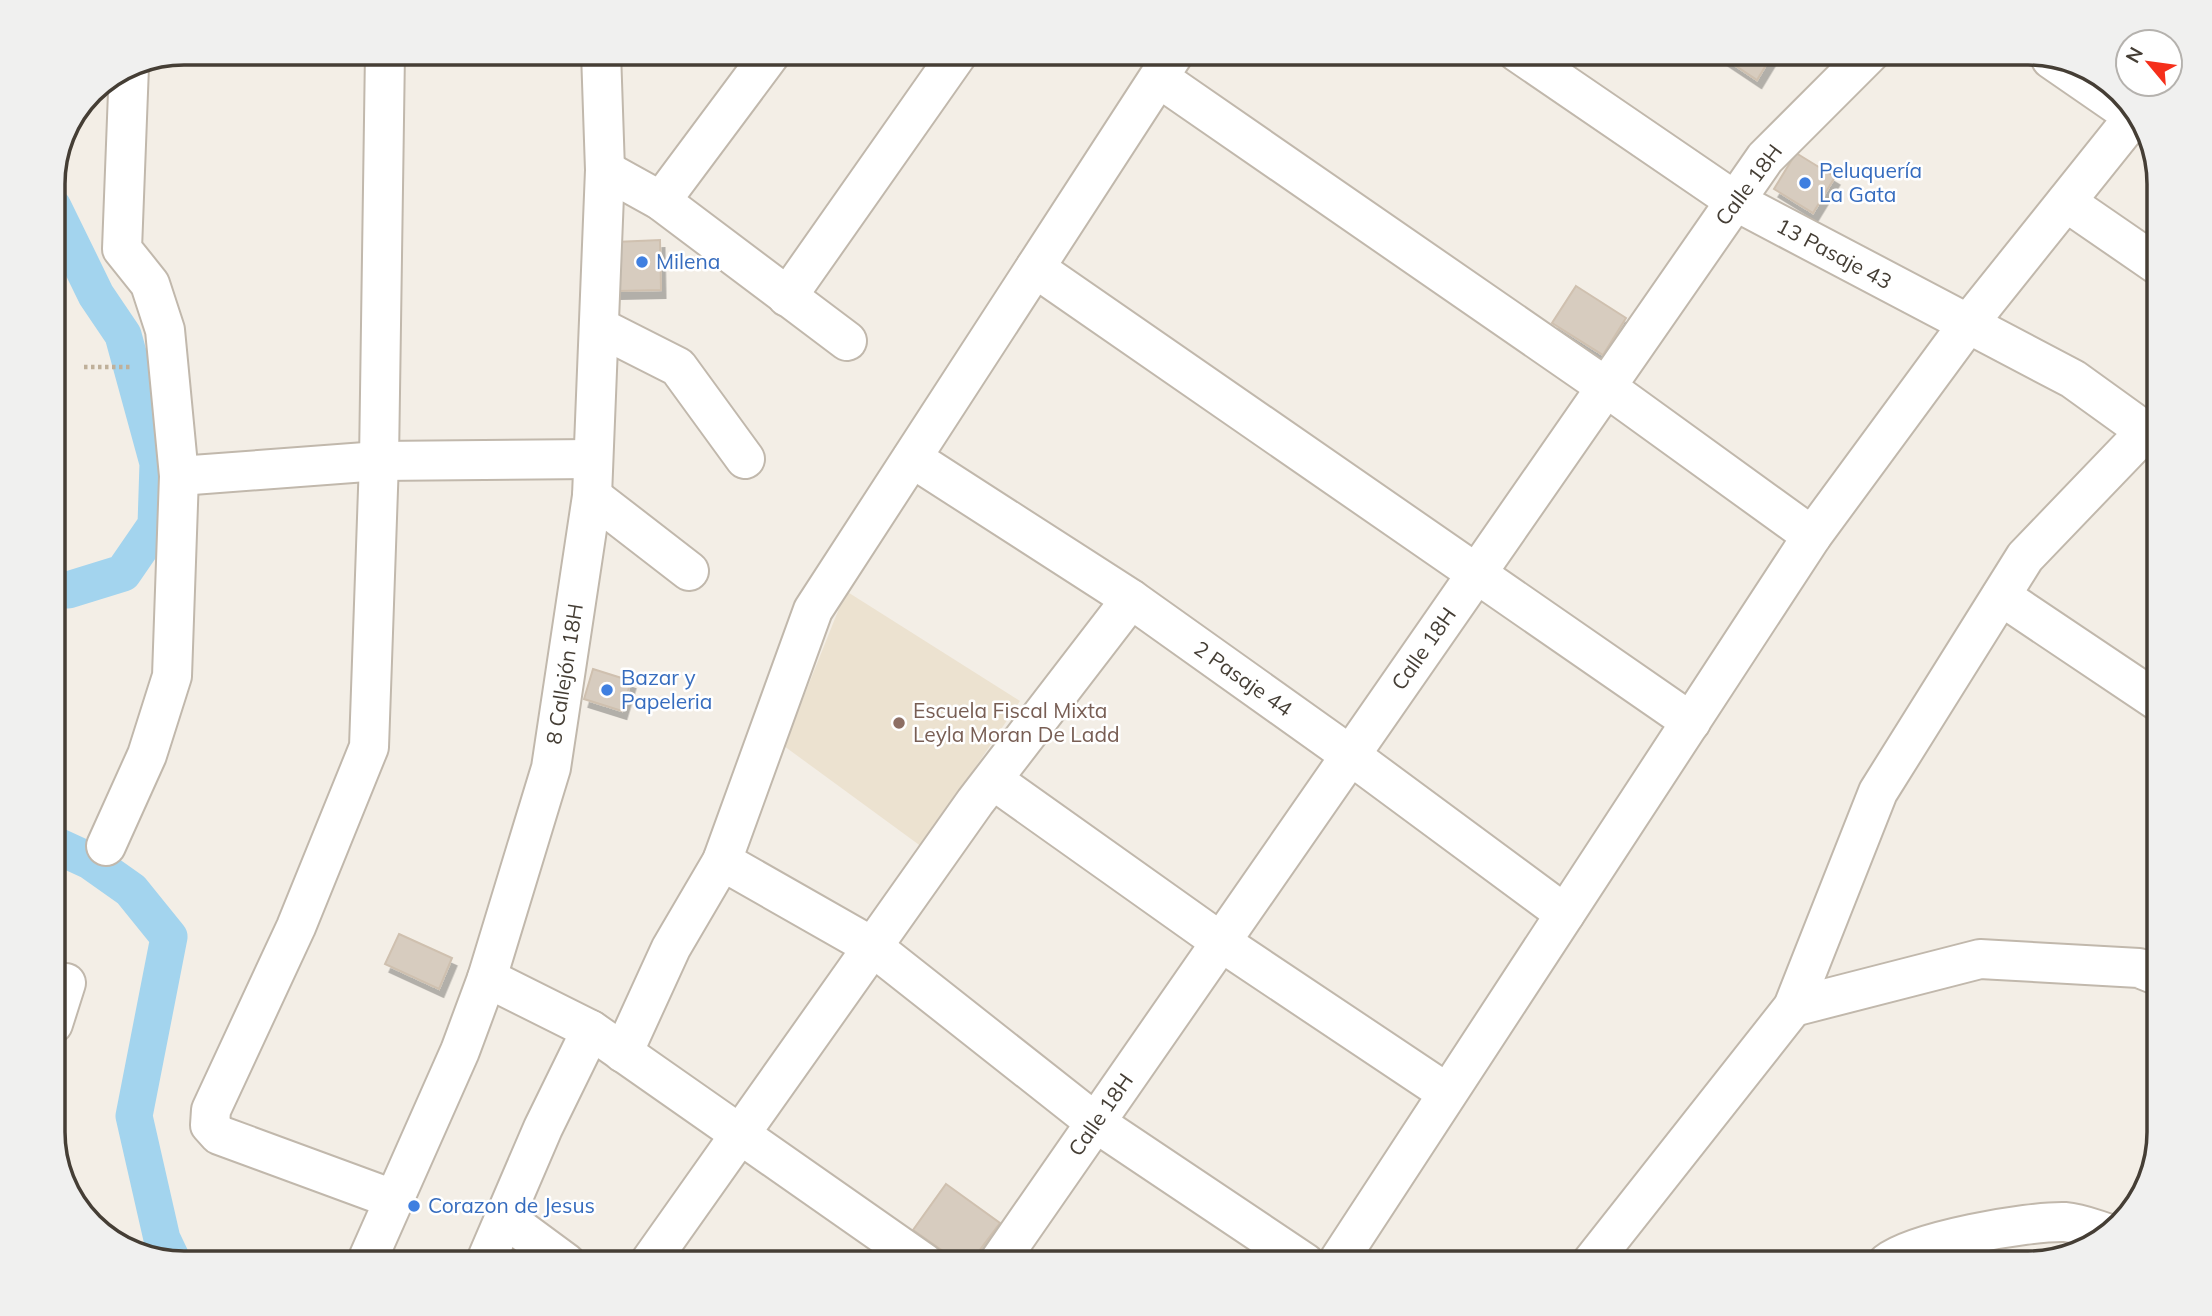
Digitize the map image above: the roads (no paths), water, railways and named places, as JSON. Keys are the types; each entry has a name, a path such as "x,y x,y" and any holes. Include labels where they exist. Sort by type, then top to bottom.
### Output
{"street":[{"path":"385,65 379,461 369,747 296,927 211,1110 210,1125 219,1135 393,1199"},
{"name":"8 Callejón 18H","path":"371,1251 460,1051 487,978 551,768 592,477 605,170 601,65"},
{"path":"661,201 762,65"},
{"path":"787,297 950,65"},
{"path":"624,1053 671,948 722,861 813,610 1167,65 1812,536"},
{"name":"13 Pasaje 43","path":"1536,65 1735,201 2073,379 2147,432"},
{"name":"Calle 18H","path":"1007,1251 1765,158 1853,65"},
{"path":"2074,74 2113,100"},
{"path":"106,846 147,755 172,676 180,476 165,330 150,285 122,249 129,79"},
{"path":"1345,1251 1812,536 1968,324 2130,122"},
{"path":"605,170 661,201 846,341"},
{"path":"2066,202 2147,259"},
{"path":"1035,268 1478,572 1691,722"},
{"path":"599,327 678,367 745,459"},
{"path":"1606,1251 1793,1007 1878,792 2025,557 2147,441"},
{"name":"2 Pasaje 44","path":"912,458 1131,600 1350,755 1565,914"},
{"path":"180,476 379,461 592,477 689,571"},
{"path":"2001,596 2147,694"},
{"path":"658,1251 993,780 1131,600"},
{"path":"993,780 1221,942 1447,1093"},
{"path":"722,861 873,947 1096,1123 1286,1251"},
{"path":"1793,1007 1980,959 2139,968 2147,971"},
{"path":"487,978 591,1030 906,1251"},
{"path":"491,1251 543,1128 591,1030"},
{"path":"505,1218 549,1251"},
{"path":"1919,1251 1954,1237 2009,1227 2066,1222 2096,1230"}],"waterway":[{"path":"65,232 96,295 123,335 158,463 156,525 123,573 65,590"},
{"path":"65,850 90,861 131,890 169,937 134,1116 162,1239 167,1250"}],"place":[{"name":"Peluquería La Gata","path":"1805,183"},
{"name":"Milena","path":"642,262"},
{"name":"Bazar y Papeleria","path":"607,690"},
{"name":"Escuela Fiscal Mixta Leyla Moran De Ladd","path":"899,723"},
{"name":"Corazon de Jesus","path":"414,1206"}]}
